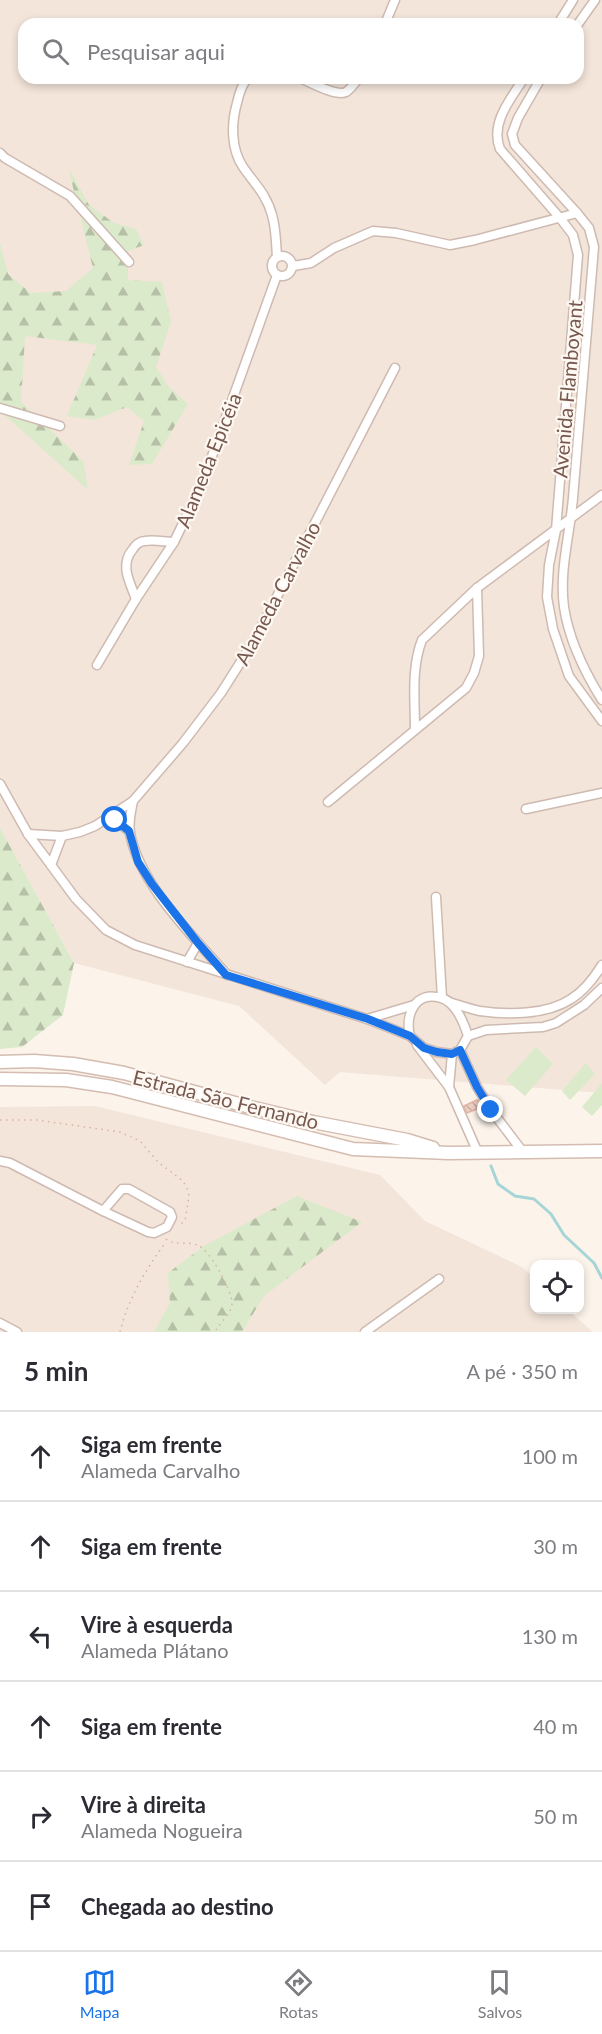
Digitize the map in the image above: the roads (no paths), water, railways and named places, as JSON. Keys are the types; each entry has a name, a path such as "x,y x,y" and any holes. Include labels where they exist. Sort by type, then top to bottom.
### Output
{"main road":[{"name":"Estrada São Fernando","path":"0,1062 34,1061 73,1064 124,1073 250,1107 407,1140 449,1153"},
{"name":"Estrada São Fernando","path":"0,1079 66,1080 112,1087 353,1149 449,1153 602,1151"}],"street":[{"path":"388,18 395,0"},
{"path":"562,18 573,0"},
{"path":"582,18 595,0"},
{"path":"243,84 234,113 234,148 242,166 263,192 272,215 277,257"},
{"path":"314,84 341,94 347,92 354,84"},
{"name":"Avenida Flamboyant","path":"520,84 500,119 495,132 497,141 500,149 573,235 578,255 556,530 549,565 547,597 553,629 569,676 602,721"},
{"name":"Avenida Flamboyant","path":"538,84 518,118 512,134 515,145 589,228 594,247 571,519 564,573 564,606 572,643 585,672 602,700"},
{"path":"0,153 70,196 129,262"},
{"path":"293,266 311,263 334,248 373,231 396,233 450,245 577,213"},
{"path":"282,255 287,257 293,266 288,275 282,276 273,271 272,266 273,261 282,255"},
{"name":"Alameda Epicéia","path":"97,665 136,598 174,542 202,484 277,275"},
{"name":"Alameda Carvalho","path":"28,834 62,836 88,829 111,817 133,801 183,743 221,693 254,641 395,368"},
{"path":"0,408 60,426"},
{"path":"560,483 574,483"},
{"path":"415,729 416,664 422,640 477,588 602,495"},
{"path":"136,598 125,571 126,560 134,547 144,541 174,542"},
{"path":"328,802 466,688 474,673 478,656 477,588"},
{"path":"0,784 28,834 76,898 106,930 135,945 368,1019 437,1052 456,1052"},
{"path":"526,809 602,793"},
{"path":"133,801 129,831 138,862 198,943 226,975"},
{"path":"111,817 129,831"},
{"path":"51,865 62,836"},
{"path":"436,897 445,1000 460,1018 468,1036"},
{"path":"187,962 198,943"},
{"path":"368,1019 414,1005 429,997 479,1011 530,1012 557,1006 579,993 601,970"},
{"path":"449,1087 456,1052 468,1036 486,1030 543,1027 556,1023 584,1005 602,988"},
{"path":"414,1005 407,1024 412,1039 449,1087 478,1153"},
{"path":"456,1052 491,1110 524,1152"},
{"path":"0,1161 10,1163 103,1211 148,1232 164,1229 172,1217 170,1212 129,1189 122,1189 117,1193 103,1211"},
{"path":"365,1332 439,1279"},
{"path":"0,1323 17,1332"}],"waterway":[{"path":"491,1166 498,1184 515,1196 534,1199 551,1214 564,1235 594,1263 602,1278"}]}
